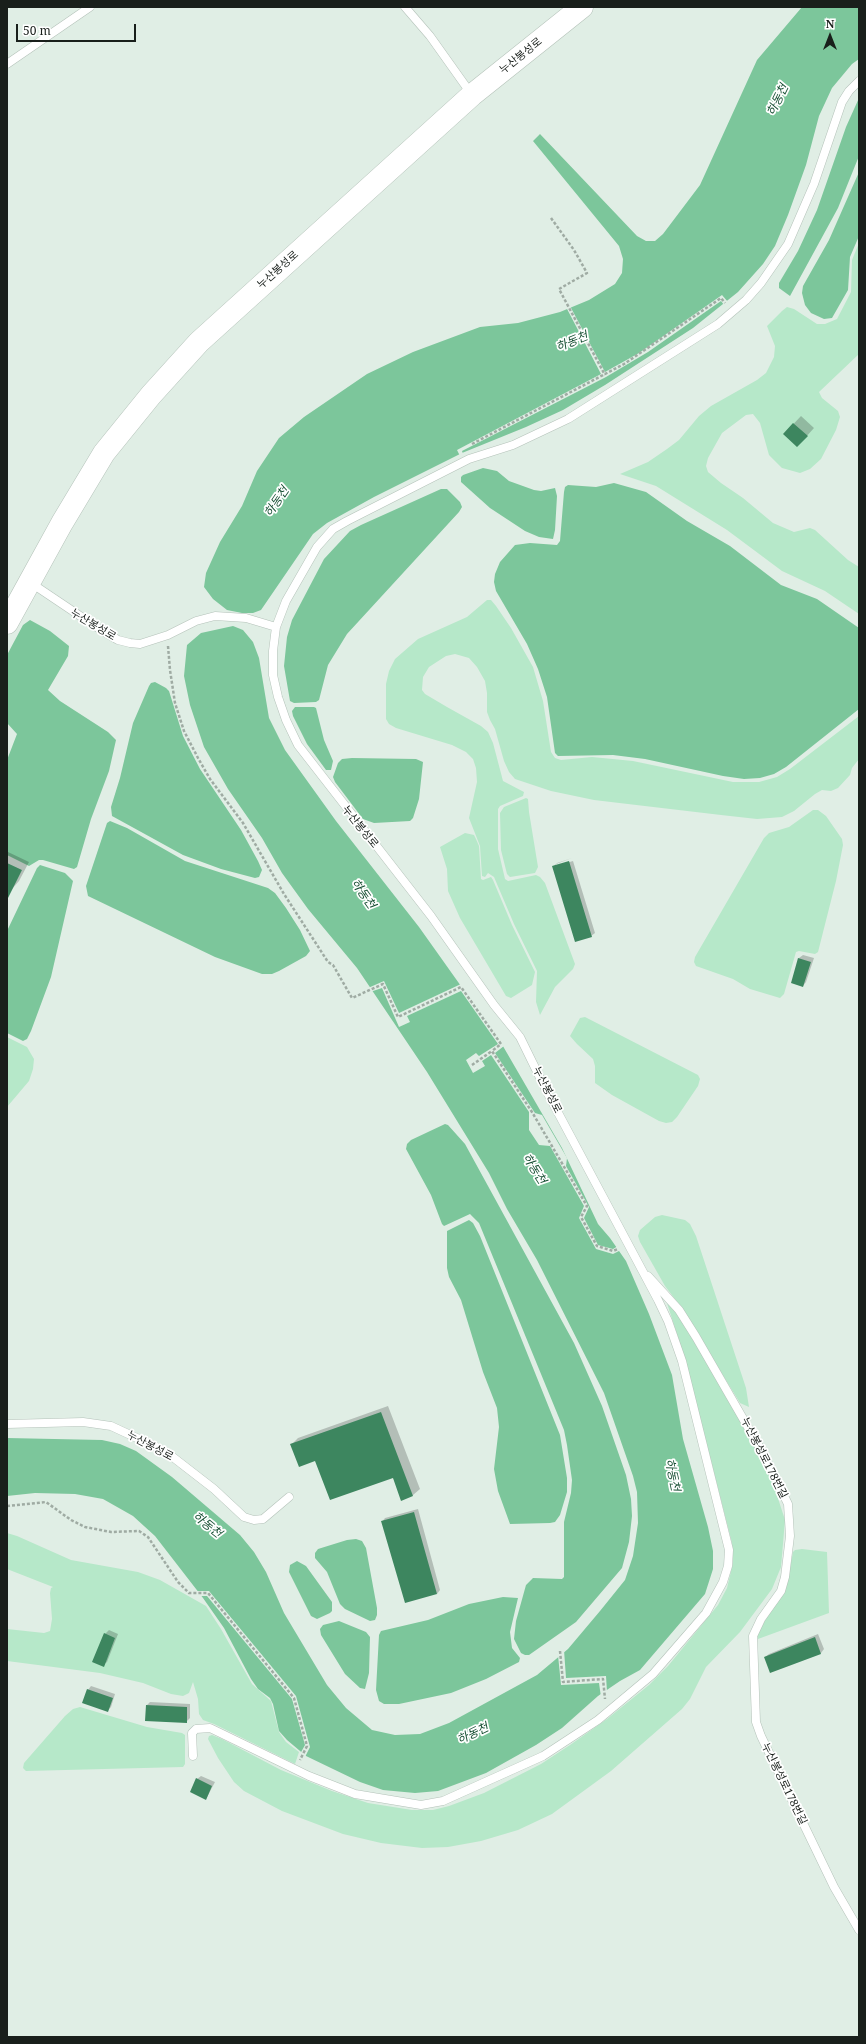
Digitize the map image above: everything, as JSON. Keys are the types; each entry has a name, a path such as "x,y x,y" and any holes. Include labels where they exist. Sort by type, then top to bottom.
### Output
{"street":[{"name":"누산봉성로","path":"7,623 29,582 104,453 151,395 199,342 472,95 582,7"}],"lane":[{"path":"7,64 90,7"},
{"path":"405,7 430,36 472,95"},
{"path":"276,627 286,601 302,572 317,548 333,529 347,520 469,459 513,445 568,419 718,324 746,300 761,283 788,244 814,184 842,102 849,91 859,81"},
{"name":"누산봉성로","path":"29,582 62,606 118,640 140,644 168,635 196,621 215,616 246,618 276,627 273,651 273,675 283,712 298,745 431,916 494,1006 520,1037 643,1270"},
{"path":"193,1756 192,1733 196,1729 210,1728 309,1776 355,1794 401,1803 421,1805 432,1804 443,1801 543,1756 606,1713 653,1674 706,1613 723,1582 728,1566 729,1550 682,1361 668,1321 643,1270"},
{"name":"누산봉성로178번길","path":"643,1270 663,1290 679,1310 696,1337 764,1455 788,1504 790,1536 785,1577 781,1591 761,1619 753,1636 756,1722 761,1736 831,1880 859,1930"},
{"name":"누산봉성로","path":"7,1424 83,1422 111,1426 165,1451 214,1489 244,1517 254,1520 263,1519 289,1497"}],"path":[{"path":"551,218 587,273 559,289 605,375"},
{"path":"466,447 605,375 638,355 721,298 729,307"},
{"path":"168,635 170,670 175,703 188,738 210,779 243,824 284,894 328,962 333,965 352,998 383,984 398,1017 461,987 501,1044 472,1065"},
{"path":"492,1051 532,1112 587,1206 581,1217 597,1246 614,1251 628,1242"},
{"path":"7,1506 46,1502 71,1520 84,1527 111,1532 139,1531 148,1537 178,1582 189,1593 208,1593 294,1698 307,1746 300,1759"},
{"path":"560,1650 563,1682 603,1679 606,1713"}],"shaded area":[{"path":"859,243 859,354 819,392 822,398 838,411 840,417 836,430 821,459 810,469 800,473 782,468 769,455 760,423 753,414 746,415 722,433 708,458 706,466 708,472 773,523 794,532 810,528 815,530 848,560 859,567 859,614 825,591 782,571 727,530 656,486 620,474 648,462 667,449 679,440 699,416 711,406 757,380 766,373 774,357 775,346 767,326 787,307 794,309 817,324 825,324 837,319 851,292 852,260"},
{"path":"487,600 491,600 496,606 511,628 533,667 543,701 551,752 555,758 561,760 592,757 633,761 733,782 759,782 777,777 790,769 859,716 859,759 852,768 850,775 838,788 831,791 822,790 794,811 782,817 757,819 721,815 594,800 551,791 515,779 509,772 504,761 495,729 487,712 487,693 485,681 477,667 469,658 455,654 446,656 429,667 423,677 422,690 425,694 481,726 488,732 493,743 503,781 524,792 523,796 500,806 498,809 498,849 505,879 508,881 536,875 545,883 575,964 573,969 555,987 540,1015 536,1002 537,971 514,924 494,877 488,873 485,877 482,876 480,846 469,818 477,782 476,768 473,759 466,752 452,745 396,728 389,724 386,719 386,684 389,671 395,659 418,639 467,617"},
{"path":"526,798 528,799 538,867 535,873 510,877 507,874 501,850 500,813 504,807"},
{"path":"813,810 818,810 826,816 842,839 843,845 836,881 818,952 815,954 799,951 796,952 784,994 780,998 750,989 733,979 696,966 694,962 695,957 764,838 769,833 789,827"},
{"path":"465,833 474,835 479,846 481,879 483,880 491,877 493,880 512,925 535,972 532,985 511,998 506,996 460,918 448,891 447,869 440,847"},
{"path":"585,1017 698,1075 700,1079 698,1086 672,1122 666,1123 659,1121 612,1095 595,1083 595,1066 593,1059 570,1036 580,1018"},
{"path":"7,1037 27,1047 34,1059 33,1069 29,1081 7,1107"},
{"path":"662,1215 685,1220 690,1224 696,1236 746,1388 749,1407 740,1403 681,1307 665,1286 640,1242 638,1236 640,1230 655,1217"},
{"path":"666,1300 674,1308 744,1425 774,1486 785,1520 781,1567 772,1589 740,1632 706,1667 690,1699 682,1709 611,1771 552,1814 518,1830 481,1841 448,1847 422,1848 381,1843 343,1834 282,1811 244,1791 234,1782 218,1758 208,1739 209,1736 212,1735 222,1739 281,1770 332,1791 368,1803 412,1810 433,1810 449,1806 484,1793 541,1764 607,1719 649,1685 668,1666 718,1605 727,1588 733,1563 732,1543 685,1359"},
{"path":"7,1533 71,1560 138,1572 160,1580 206,1606 221,1629 252,1684 271,1701 279,1732 286,1742 299,1752 295,1764 203,1720 199,1714 198,1699 193,1682 189,1693 183,1696 171,1694 143,1683 100,1673 7,1661 7,1629 44,1633 50,1631 52,1619 50,1593 51,1588 53,1587 7,1569"},
{"path":"802,1549 827,1552 829,1613 758,1639 758,1631 786,1588 793,1552 795,1550"},
{"path":"80,1707 147,1727 182,1733 185,1735 185,1764 183,1767 26,1771 23,1768 24,1763 65,1716 73,1709"}],"water":[{"name":"하동천","path":"802,7 859,7 859,59 852,64 832,88 819,116 806,165 775,246 763,264 738,292 693,328 605,385 563,410 462,453 374,497 327,523 313,534 261,610 253,613 242,613 227,610 213,599 204,587 206,573 220,542 242,506 257,471 279,438 304,417 367,374 413,352 480,327 518,323 560,312 589,300 615,284 622,273 623,259 619,246 533,141 540,134 637,236 646,241 655,241 663,234 700,185 757,60"},
{"path":"859,98 859,156 838,208 790,296 779,288 779,283 798,251 817,210 846,127"},
{"path":"859,172 859,236 850,257 848,290 832,318 824,319 811,313 805,305 802,293 803,286 829,240"},
{"path":"483,468 497,471 509,481 534,490 541,491 555,488 557,496 553,539 539,537 525,531 490,508 461,482 461,477 463,475"},
{"path":"614,483 646,492 687,521 730,546 781,585 817,599 859,628 859,709 786,767 774,774 760,778 744,779 723,776 645,759 613,755 558,756 555,753 547,697 538,669 527,644 496,591 494,582 495,574 500,562 515,545 530,543 557,545 560,541 565,487 568,485 596,487"},
{"path":"441,489 447,489 460,502 462,507 459,512 347,634 328,665 319,700 316,702 294,703 290,701 284,666 287,637 292,620 324,559 350,531"},
{"path":"30,620 50,631 69,646 68,656 48,690 60,701 108,732 116,740 109,771 91,819 77,867 74,869 43,860 39,860 29,866 7,855 7,760 17,734 7,723 7,655 23,625"},
{"name":"하동천","path":"233,626 243,630 253,642 259,658 269,718 285,750 336,821 419,927 500,1041 562,1148 598,1224 626,1261 649,1314 672,1375 683,1439 708,1527 713,1551 713,1569 705,1594 640,1670 598,1696 562,1728 536,1745 486,1773 438,1791 415,1793 383,1790 360,1782 306,1756 287,1740 279,1731 273,1704 270,1698 258,1689 251,1679 224,1628 203,1598 155,1536 133,1516 103,1499 75,1494 35,1493 7,1496 7,1438 102,1440 120,1444 136,1451 172,1477 240,1535 254,1552 266,1572 284,1613 327,1685 346,1708 372,1730 395,1735 420,1734 449,1723 537,1675 568,1649 600,1611 625,1580 633,1556 638,1523 637,1492 633,1476 604,1393 537,1260 507,1209 489,1173 427,1072 357,968 308,909 282,873 262,838 228,789 204,747 190,705 184,676 187,645 201,633"},
{"path":"155,682 169,691 183,736 200,769 241,830 258,861 262,870 259,877 255,878 221,869 183,855 112,816 111,807 120,778 133,723 149,686 151,683"},
{"path":"295,707 316,708 324,740 333,761 331,770 326,770 307,744 293,716 292,711"},
{"path":"342,759 416,759 423,762 419,799 413,818 410,821 374,823 363,819 335,782 333,777 338,763"},
{"path":"110,821 127,828 185,861 268,888 275,893 286,908 300,930 310,951 306,956 279,971 272,974 262,974 215,957 88,896 86,886 107,823"},
{"path":"40,865 65,873 73,881 51,977 31,1031 27,1039 23,1041 7,1033 7,931 37,868"},
{"path":"445,1124 448,1125 465,1144 574,1343 602,1406 626,1475 631,1499 632,1516 629,1542 622,1568 576,1622 529,1655 521,1653 514,1639 516,1621 526,1585 533,1578 562,1579 564,1577 564,1522 571,1493 572,1480 567,1445 564,1430 479,1223 470,1214 444,1226 442,1224 431,1195 406,1149 407,1144 411,1140"},
{"path":"469,1220 473,1223 480,1236 560,1435 567,1478 567,1492 560,1515 555,1522 510,1524 498,1491 494,1469 499,1427 497,1408 483,1372 461,1300 449,1277 447,1268 447,1231"},
{"path":"356,1539 362,1541 366,1548 377,1608 375,1620 370,1621 345,1609 340,1604 327,1572 315,1558 315,1553 318,1549 347,1540"},
{"path":"297,1561 306,1566 332,1602 332,1611 330,1613 317,1619 311,1616 289,1572 290,1565"},
{"path":"503,1597 518,1598 510,1632 512,1648 520,1658 519,1662 486,1679 451,1693 399,1704 384,1704 379,1701 376,1690 379,1635 381,1631 428,1620 469,1604"},
{"path":"339,1621 366,1632 370,1637 369,1673 365,1689 360,1688 345,1674 321,1635 320,1629 323,1625"}],"pier":[{"path":"722,295 728,302 724,305 721,301 648,352 606,377 462,451 463,454 460,456 457,450 601,374 566,307 570,306 605,372 639,353"},
{"path":"384,981 399,1013 461,984 504,1046 495,1053 535,1113 542,1115 567,1158 566,1166 589,1207 584,1218 598,1245 613,1249 618,1246 621,1250 613,1254 596,1249 579,1218 584,1206 550,1146 539,1145 529,1130 529,1112 491,1055 482,1061 485,1066 473,1073 466,1060 476,1053 479,1056 498,1044 461,991 407,1016 410,1022 399,1027 382,988 370,992 368,988"},
{"path":"195,1591 209,1591 296,1696 310,1747 305,1757 300,1754 305,1745 292,1699 207,1596 199,1596"},
{"path":"564,1650 566,1678 606,1676 607,1692 601,1697 599,1683 561,1685 558,1655"}],"building":[{"path":"793,423 808,436 797,447 783,434"},
{"path":"569,861 592,937 575,942 552,866"},
{"path":"7,863 22,870 7,900"},
{"path":"798,958 811,962 803,987 791,983"},
{"path":"381,1412 413,1496 401,1501 393,1478 330,1500 315,1461 299,1467 290,1444"},
{"path":"414,1512 437,1594 405,1603 381,1521"},
{"path":"104,1633 115,1638 104,1667 92,1662"},
{"path":"815,1637 821,1654 770,1673 764,1657"},
{"path":"87,1689 113,1698 108,1712 82,1703"},
{"path":"146,1705 187,1707 187,1723 145,1721"},
{"path":"196,1778 212,1786 206,1800 190,1792"}]}
